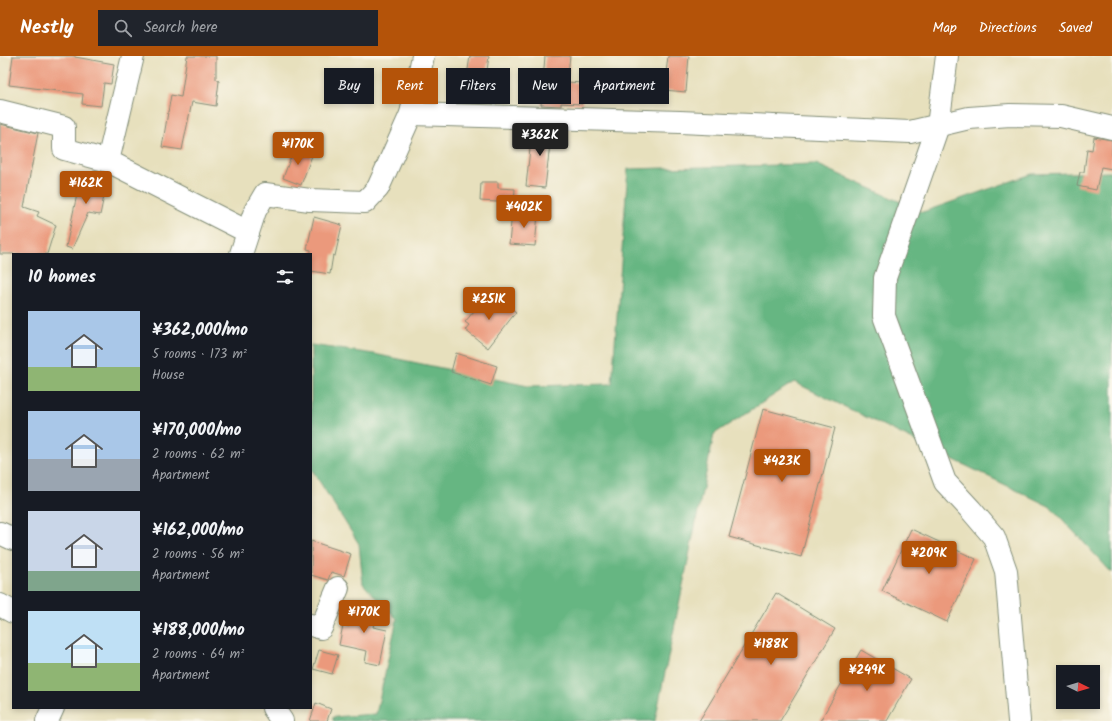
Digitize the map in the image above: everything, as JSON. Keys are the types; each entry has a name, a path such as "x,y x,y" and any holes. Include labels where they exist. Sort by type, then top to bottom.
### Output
{"street":[{"path":"108,162 133,56"},
{"path":"241,253 256,211 265,194 310,200 365,202 378,188 412,114 423,56"},
{"path":"947,56 938,126 885,278 884,316 945,482 994,537 1006,571 1018,721"},
{"path":"0,111 64,127 64,149 108,162 248,232"},
{"path":"412,114 673,121 910,132 969,118 1010,115 1061,116 1112,128"},
{"path":"0,533 12,539"},
{"path":"312,625 321,628 338,588"},
{"path":"0,606 12,612"},
{"path":"47,721 53,709"},
{"path":"274,709 282,721"}],"green space":[{"path":"816,164 923,212 1032,174 1112,172 1112,573 1051,507 794,382 714,434 655,721 333,721 333,717 376,714 397,619 363,584 359,544 312,470 312,345 374,354 528,386 612,384 628,169"}],"building":[{"path":"13,56 75,56 114,64 111,84 104,83 101,106 82,104 83,94 9,85"},
{"path":"187,56 216,56 216,79 219,81 216,106 192,102 182,150 162,147 171,95 181,97"},
{"path":"470,56 489,56 487,68 468,68"},
{"path":"545,56 570,56 569,68 544,68"},
{"path":"668,56 689,56 686,92 669,90 669,68 667,68"},
{"path":"571,82 579,83 579,104 571,103"},
{"path":"561,104 561,106 541,105"},
{"path":"0,124 38,133 24,207 39,212 37,216 56,225 47,253 0,254"},
{"path":"532,130 558,131 557,144 550,144 545,188 526,186"},
{"path":"1094,137 1112,140 1112,169 1101,167 1096,190 1077,186 1080,172 1084,172 1087,149 1092,150"},
{"path":"295,146 313,153 301,185 283,178"},
{"path":"81,175 107,182 100,215 88,213 72,249 66,247"},
{"path":"481,182 498,182 498,188 515,189 514,203 480,201"},
{"path":"512,212 538,214 535,246 509,244"},
{"path":"314,217 342,225 335,256 333,255 330,274 312,271 312,253 311,250 307,249"},
{"path":"496,297 516,312 488,348 465,330 469,325 465,322 483,300 490,305"},
{"path":"456,353 497,366 491,385 451,372"},
{"path":"763,409 835,428 801,557 729,537"},
{"path":"911,529 976,559 947,622 882,591"},
{"path":"312,541 351,554 344,576 331,572 328,580 312,575"},
{"path":"776,593 835,629 780,721 699,721"},
{"path":"354,603 377,608 373,627 387,630 380,665 365,662 367,651 339,645 343,625 349,626"},
{"path":"319,650 338,655 332,674 313,669"},
{"path":"861,650 911,679 887,721 820,721"},
{"path":"316,703 331,709 327,721 310,721"}]}
